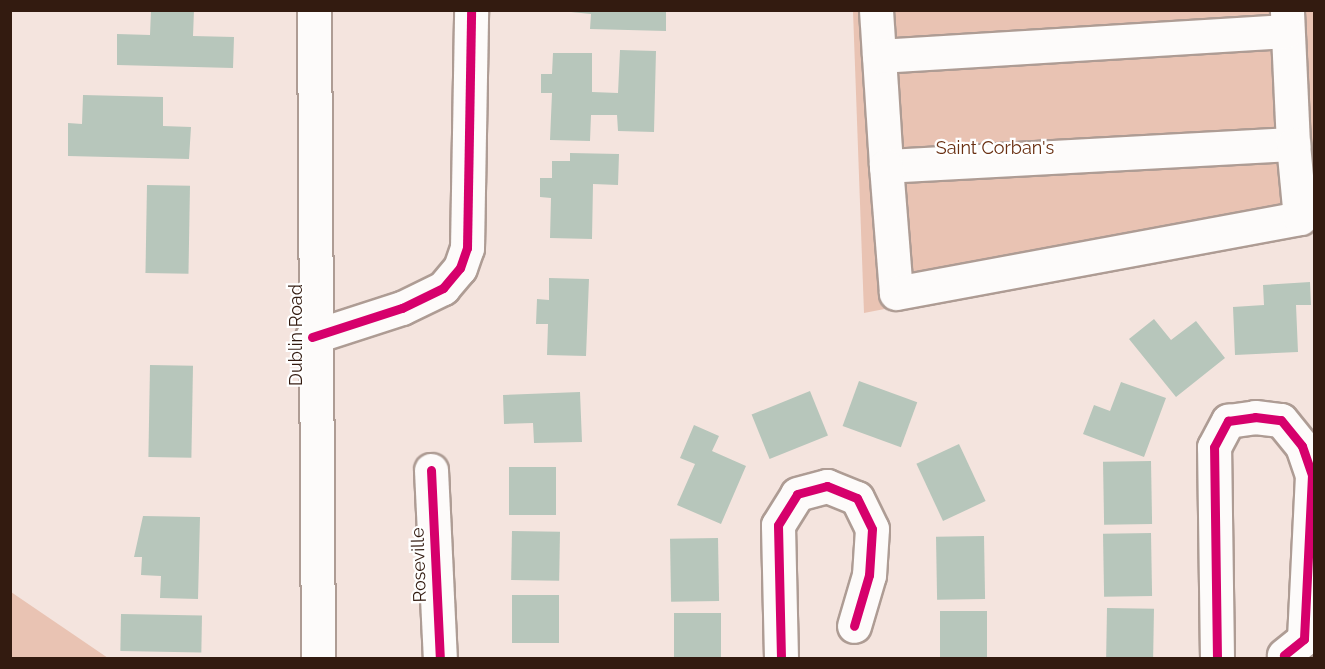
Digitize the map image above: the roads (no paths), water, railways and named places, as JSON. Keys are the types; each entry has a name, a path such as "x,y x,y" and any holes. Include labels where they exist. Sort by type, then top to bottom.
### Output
{"street":[{"name":"Dublin Road","path":"314,10 312,337 318,658"},
{"path":"312,337 402,308 443,288 460,268 467,248 471,10"},
{"path":"876,10 886,166 896,293 1300,218 1286,21 879,56"},
{"path":"886,166 1293,144"},
{"path":"1217,658 1214,447 1228,421 1255,417 1281,420 1302,446 1312,475 1304,639 1284,655"},
{"name":"Roseville","path":"432,470 440,658"},
{"path":"781,658 778,525 797,494 827,486 857,498 872,529 869,575 854,626"}],"park label":[{"name":"Saint Corban's","path":"995,148"}]}
